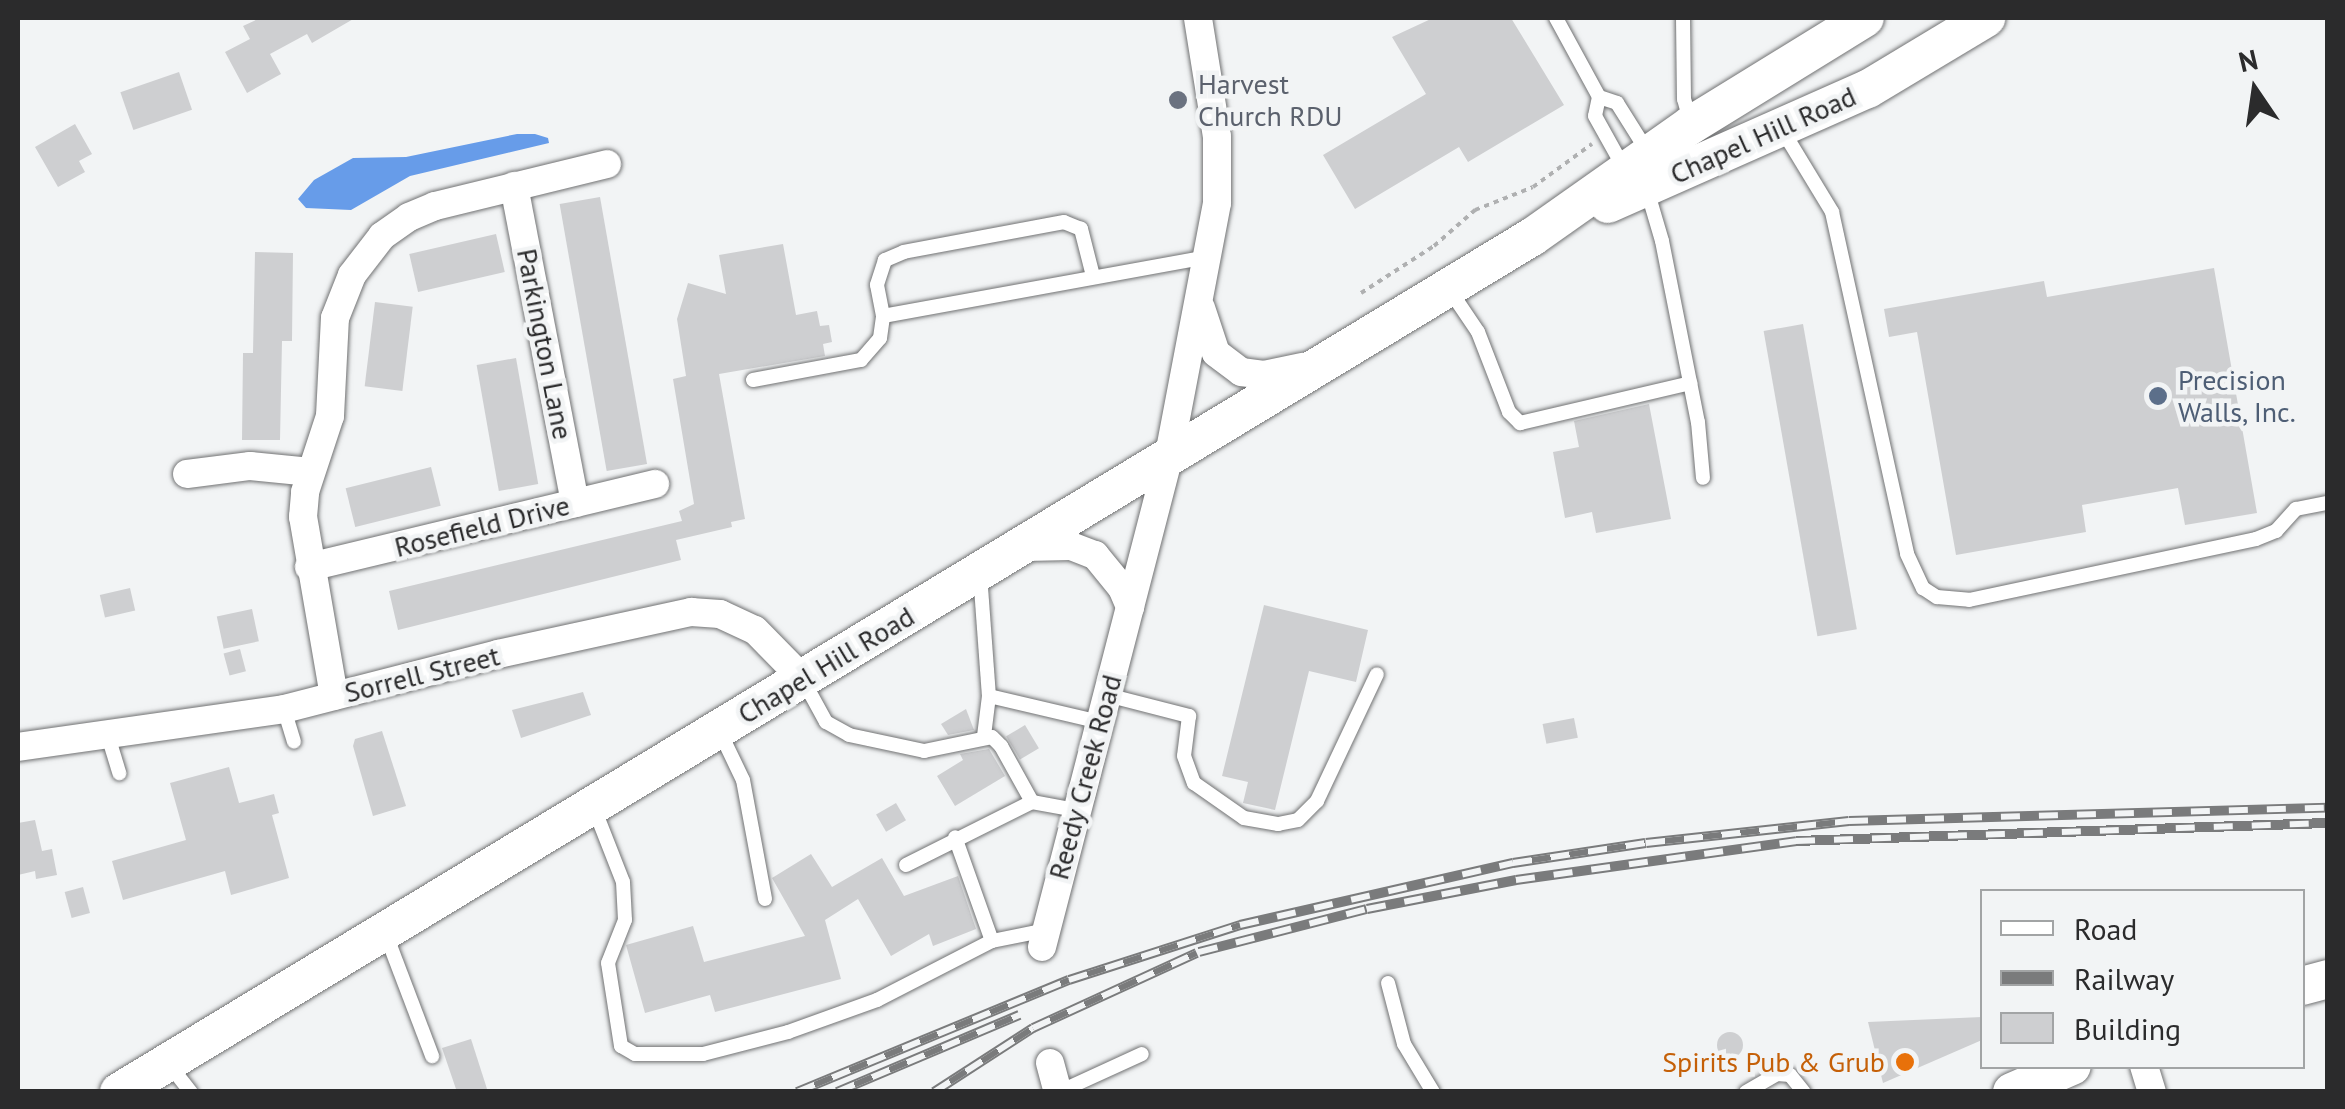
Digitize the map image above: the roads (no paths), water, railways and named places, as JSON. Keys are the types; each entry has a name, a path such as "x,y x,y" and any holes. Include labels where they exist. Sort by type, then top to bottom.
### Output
{"main road":[{"name":"Chapel Hill Road","path":"120,1092 180,1077 384,931 594,808 1532,238 1640,171 1691,125 1865,18"},
{"name":"Chapel Hill Road","path":"1640,171 1783,129 1868,89 1986,18"},
{"path":"2012,1092 2065,1069"}],"street":[{"name":"Reedy Creek Road","path":"1044,938 1168,460 1208,257 1219,169 1210,74 1198,18"},
{"path":"334,696 302,517 311,472 330,416 336,318 362,258 382,236 409,217 607,164"},
{"name":"Parkington Lane","path":"514,186 576,503"},
{"name":"Reedy Creek Road","path":"1200,298 1216,353 1245,375 1291,371 1341,354"},
{"path":"187,474 250,466 311,472"},
{"name":"Rosefield Drive","path":"309,567 654,484"},
{"path":"1025,547 1072,546 1096,555 1122,588 1130,607"},
{"name":"Sorrell Street","path":"18,747 284,708 691,612 720,614 755,630 803,679"},
{"path":"1050,1062 1058,1092"}],"lane":[{"path":"1556,18 1600,97 1617,104 1640,171 1662,242 1690,383 1702,478"},
{"path":"1683,18 1685,110 1691,125"},
{"path":"1600,97 1596,116 1640,171"},
{"path":"1783,129 1832,212 1906,554 1924,588 1937,597 1969,600 2237,543 2276,531 2296,508 2328,503"},
{"path":"753,380 860,360 880,338 880,267 904,252 1071,223 1084,235 1093,276"},
{"path":"883,316 1208,257"},
{"path":"1448,288 1478,332 1509,412 1520,423 1690,383"},
{"path":"980,573 990,696 984,736"},
{"path":"990,696 1190,716 1184,756 1194,783 1244,818 1278,824 1298,820 1317,801 1377,674"},
{"path":"803,679 826,722 849,734 924,752 984,736 1002,746 1032,802"},
{"path":"284,708 294,742"},
{"path":"718,730 744,780 765,898"},
{"path":"108,736 119,773"},
{"path":"906,864 1032,802 1076,810"},
{"path":"594,808 615,853 626,898 625,920 608,963 621,1046 626,1052 703,1054 754,1043 877,1000 992,941 1044,938"},
{"path":"954,838 992,941"},
{"path":"384,931 432,1056"},
{"path":"1388,982 1404,1044 1433,1092"},
{"path":"1058,1092 1142,1054"},
{"path":"1746,1092 1777,1074 1790,1075 1804,1092"}],"water":[{"path":"517,134 535,134 548,138 549,143 410,176 351,210 306,208 298,199 314,180 353,158 406,157"}],"railway":[{"path":"797,1092 1069,980 1240,925 1513,863 1646,843 1849,821 2328,808"},
{"path":"1199,952 1367,909 1516,880 1796,841 2328,823"},
{"path":"934,1092 1033,1028 1197,953"},
{"path":"837,1092 1019,1015"}],"place":[{"name":"Harvest Church RDU","path":"1178,100"},
{"name":"Precision Walls, Inc.","path":"2158,396"},
{"name":"Spirits Pub & Grub","path":"1905,1062"}]}
